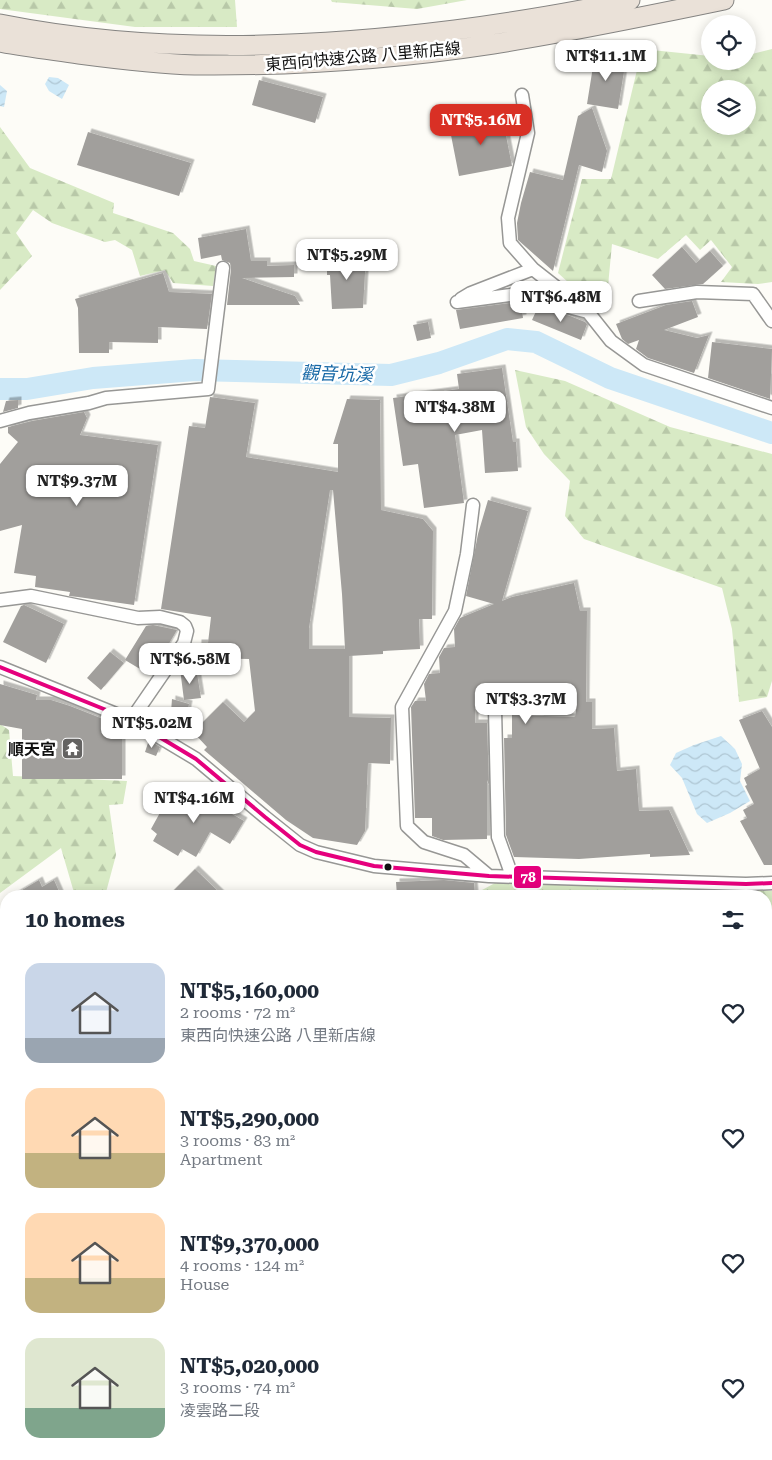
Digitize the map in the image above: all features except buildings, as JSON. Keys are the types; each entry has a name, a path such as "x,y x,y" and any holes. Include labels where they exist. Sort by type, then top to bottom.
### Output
{"highway":[{"name":"東西向快速公路 八里新店線","path":"0,24 116,40 193,46 261,46 330,52 431,52 493,44 610,14 630,0"},
{"name":"東西向快速公路 八里新店線","path":"0,42 116,58 193,64 263,64 428,33 553,16 610,14 724,0"}],"street":[{"path":"522,96 528,133 508,218 510,243 533,269 588,312 611,341 644,365 772,408"},
{"path":"0,421 29,413 89,404 106,398 208,389 223,268"},
{"path":"533,269 471,293 457,302 518,294 588,312"},
{"path":"638,301 698,292 753,294 772,321"},
{"path":"473,505 468,554 456,611 402,707 407,826 424,842 464,855 490,876"},
{"path":"0,600 31,596 138,618 160,617 180,622 185,626 187,631 184,643 131,720"},
{"path":"0,667 131,720 196,759 300,845 316,852 374,866 490,876 736,884 772,883"},
{"path":"495,709 498,837 512,876"}],"green space":[{"path":"0,0 235,0 237,27 135,27 0,9"},
{"path":"331,0 467,0 417,9 332,2"},
{"path":"642,49 701,55 701,70 756,70 756,53 772,49 772,282 758,284 721,282 732,267 711,240 700,250 686,235 658,259 612,244 608,286 581,294 558,273 582,179 611,179"},
{"path":"0,127 30,168 114,203 113,213 173,233 190,249 194,261 216,266 213,286 173,283 165,270 140,276 132,250 115,240 105,242 52,223 33,210 16,233 32,256 0,290"},
{"path":"515,370 565,381 670,427 772,454 772,681 767,697 739,702 732,629 722,588 584,539 565,516 570,481 544,454 526,427"},
{"path":"0,724 9,730 13,776 127,781 123,804 109,805 116,855 107,890 73,890 61,848 4,890 0,890"},
{"path":"495,883 737,890 482,890"}],"water":[{"path":"49,77 58,78 69,85 62,99 49,91 45,84"},
{"path":"0,85 7,91 4,107 0,106"},
{"path":"721,736 735,749 742,764 740,781 750,801 730,813 707,823 697,814 682,778 670,765 676,753"}],"waterway":[{"name":"觀音坑溪","path":"0,389 27,389 93,378 195,370 391,375 439,363 507,339 536,342 610,378 772,433"}],"transit line":[{"name":"78","path":"0,667 131,720 196,759 300,845 316,852 374,866 489,876 746,884 772,883"}],"place":[{"name":"順天宮","path":"72,749"}]}
